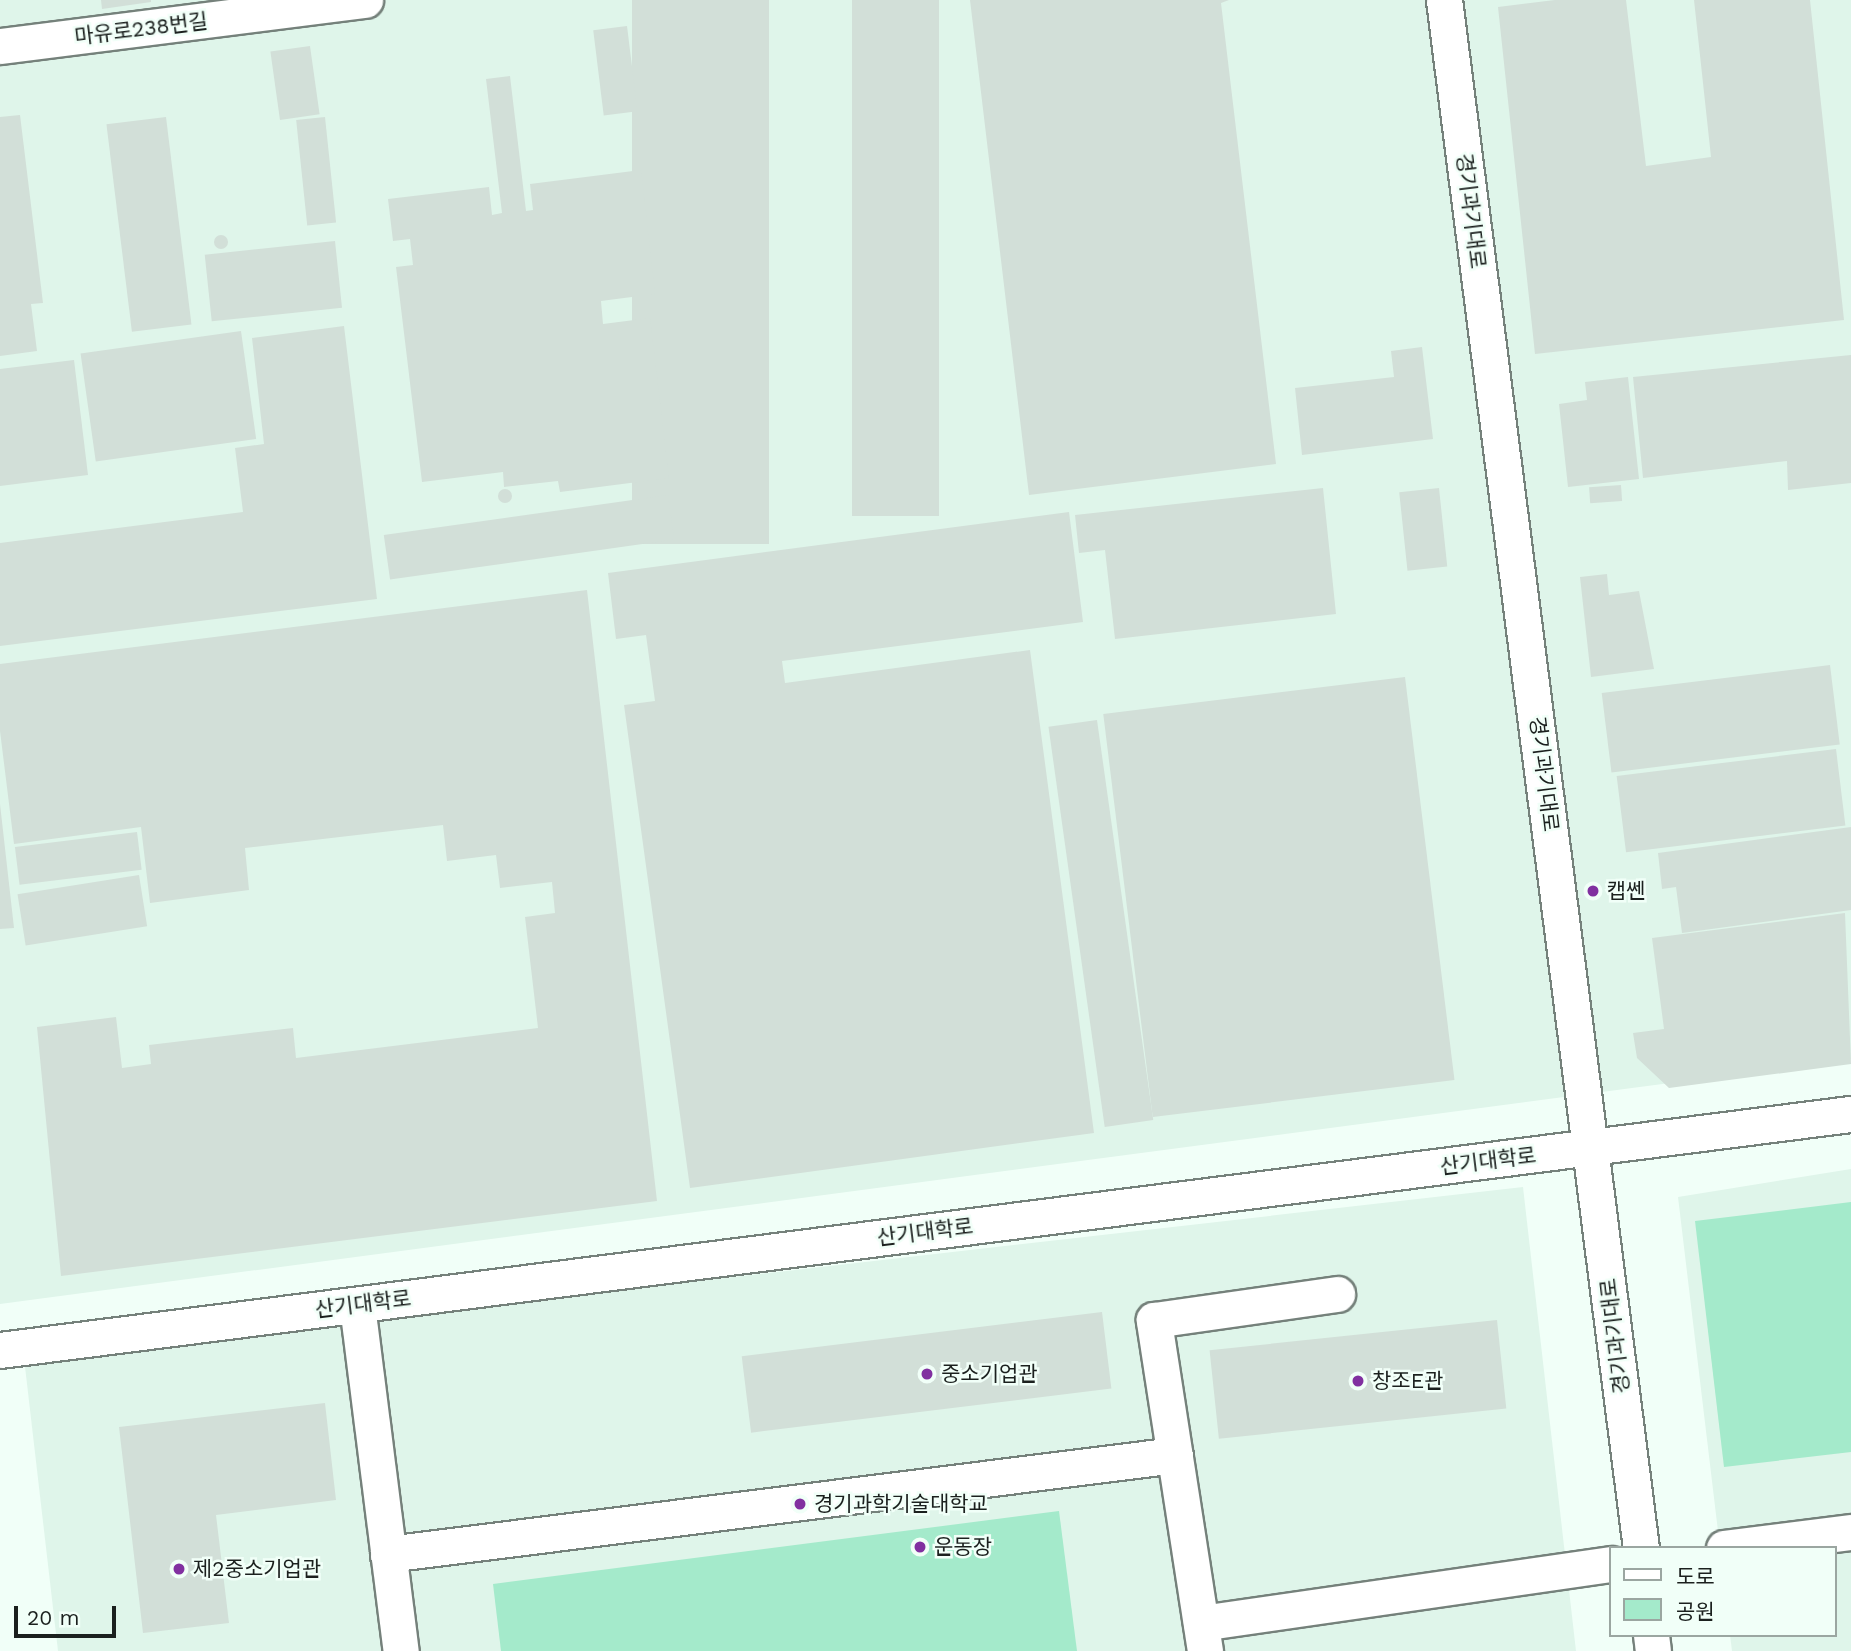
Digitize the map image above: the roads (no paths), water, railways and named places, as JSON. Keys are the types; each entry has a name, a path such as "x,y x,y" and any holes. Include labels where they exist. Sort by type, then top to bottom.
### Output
{"street":[{"name":"마유로238번길","path":"0,46 365,0"},
{"name":"경기과기대로","path":"1444,0 1641,1546"},
{"name":"산기대학로","path":"0,1349 1851,1115"},
{"path":"1337,1294 1154,1320 1203,1637 1610,1564"},
{"path":"356,1304 401,1651"},
{"path":"388,1554 1175,1455"},
{"path":"1740,1546 1851,1532"}],"place":[{"name":"캡쎈","path":"1593,891"},
{"name":"중소기업관","path":"927,1374"},
{"name":"창조E관","path":"1358,1381"},
{"name":"경기과학기술대학교","path":"800,1504"},
{"name":"운동장","path":"920,1547"},
{"name":"제2중소기업관","path":"179,1569"}]}
